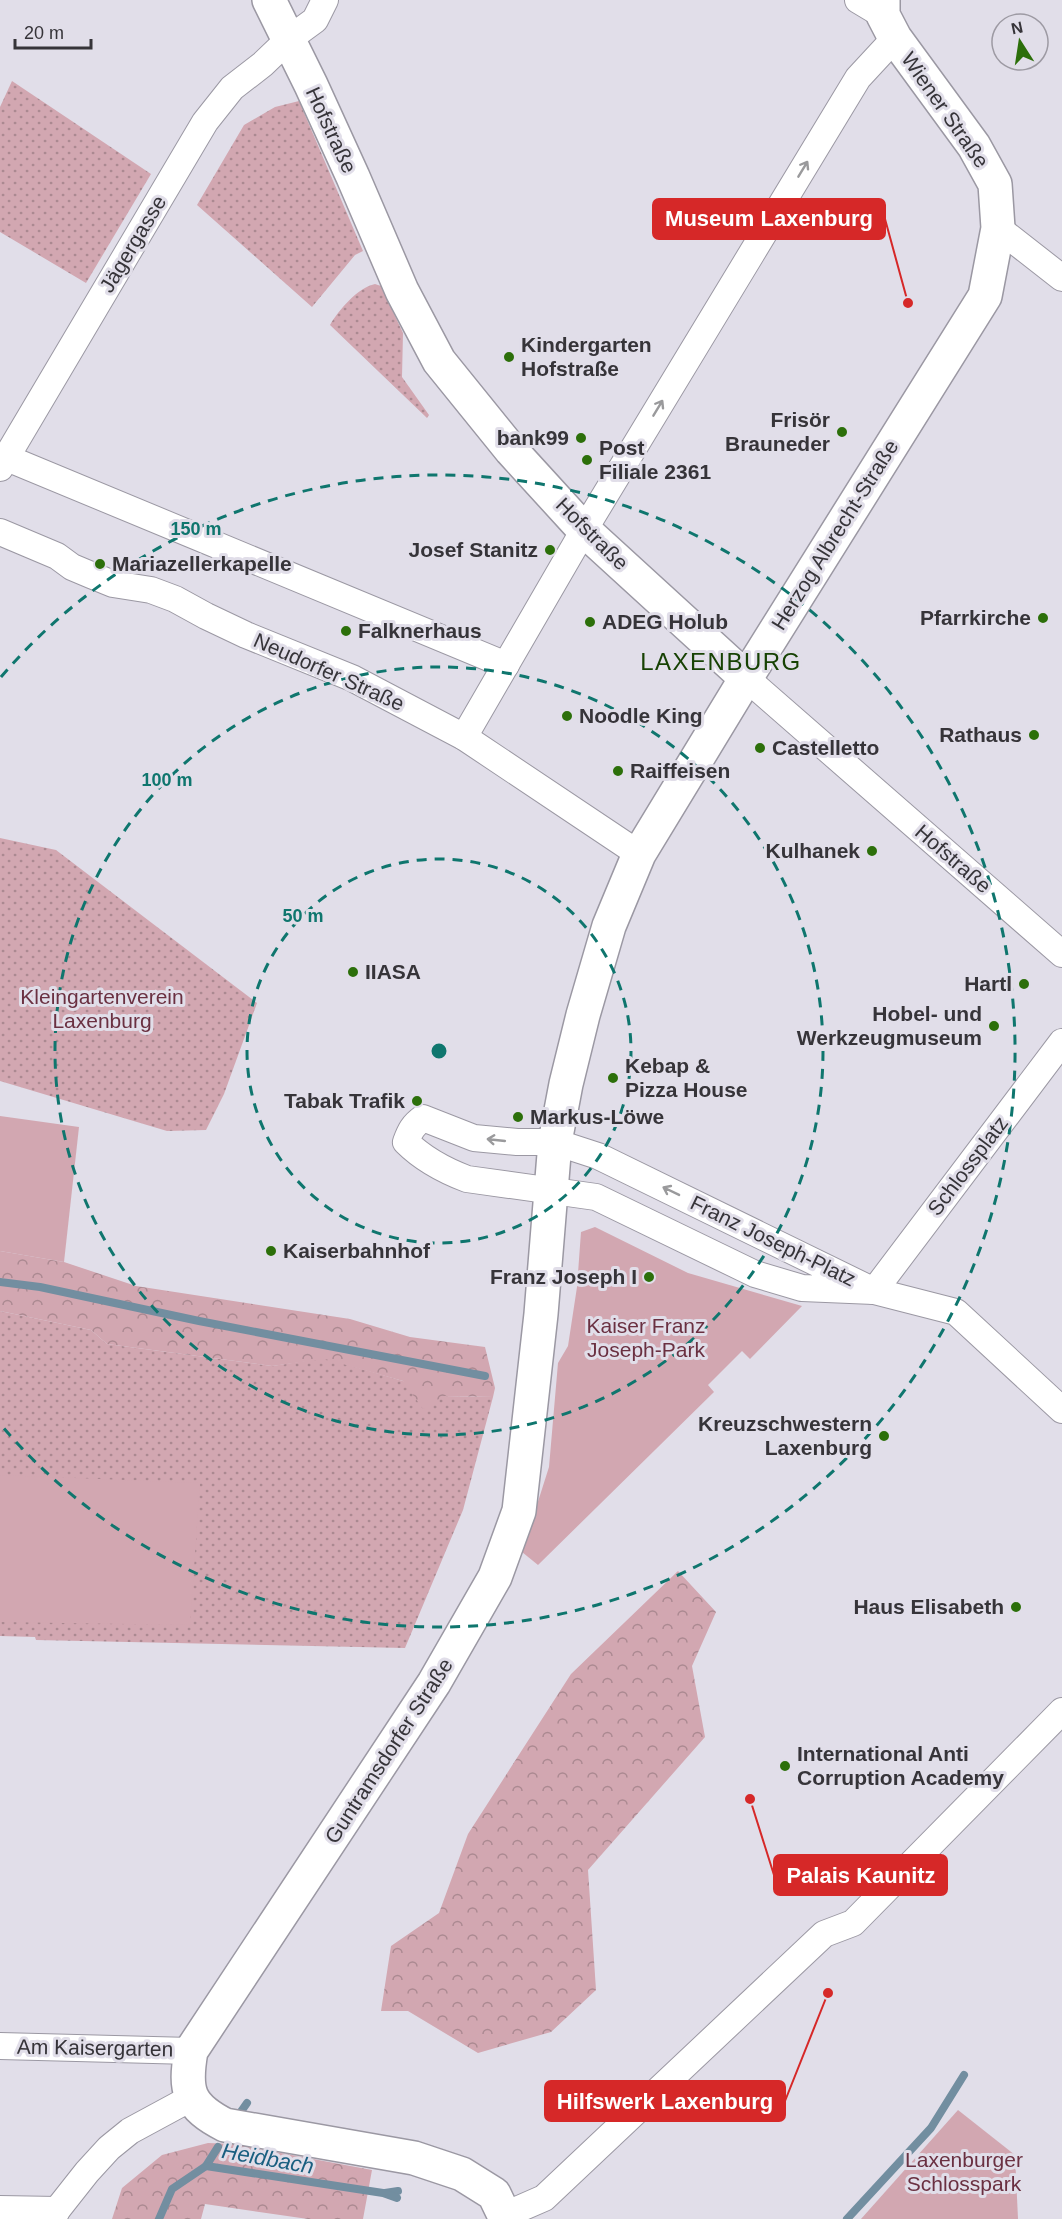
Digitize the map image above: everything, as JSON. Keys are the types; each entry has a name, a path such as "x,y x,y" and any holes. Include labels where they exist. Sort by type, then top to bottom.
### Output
{"main road":[{"name":"Hofstraße","path":"268,0 289,39 353,177 402,291 439,361 511,450 585,530 746,678"},
{"name":"Wiener Straße","path":"880,13 974,146 995,184 998,228"},
{"name":"Herzog Albrecht-Straße","path":"555,1142 566,1084 583,1016 609,926 639,854 746,678 985,296 998,228"},
{"path":"550,1192 555,1142"},
{"name":"Guntramsdorfer Straße","path":"191,2098 187,2079 191,2051 434,1683 495,1577 519,1510 541,1314 550,1192"},
{"path":"191,2098 199,2109 225,2125 414,2158 462,2174 494,2194 506,2217"}],"street":[{"name":"Jägergasse","path":"3,463 205,122 232,88 315,20 325,0"},
{"path":"464,737 585,530 858,78 880,13"},
{"path":"998,228 1062,278"},
{"path":"3,463 506,665"},
{"name":"Neudorfer Straße","path":"0,532 57,556 72,567 113,584 151,590 175,599 246,635 352,678 464,737 639,854"},
{"name":"Hofstraße","path":"746,678 1062,954"},
{"name":"Schlossplatz","path":"874,1291 1062,1042"},
{"name":"Franz Joseph-Platz","path":"423,1118 474,1138 517,1142 555,1142 598,1156 874,1291 802,1288 755,1274 596,1197 467,1179 452,1173 406,1142 415,1123 423,1118"},
{"path":"874,1291 956,1312 1062,1410"},
{"path":"506,2217 544,2198 824,1934 854,1923 1062,1711"},
{"name":"Am Kaisergarten","path":"0,2046 191,2051"},
{"path":"0,2208 55,2214 109,2148 130,2132 191,2098"}],"green space":[{"path":"12,81 151,174 86,283 0,232 0,107"},
{"path":"299,101 363,251 355,255 312,307 197,205 244,125 275,107"},
{"path":"375,284 381,286 403,333 402,377 429,415 427,418 330,325 343,306 355,295"},
{"name":"Kleingartenverein Laxenburg","path":"0,838 56,850 257,1003 224,1094 206,1130 167,1131 0,1081"},
{"path":"0,1116 79,1127 64,1262 0,1251"},
{"name":"Kaiser Franz Joseph-Park","path":"595,1227 688,1273 802,1306 750,1359 742,1351 708,1385 714,1392 538,1565 522,1552 549,1467 558,1363 568,1346 577,1287 581,1232"},
{"path":"0,1251 64,1262 136,1286 350,1319 410,1337 485,1347 495,1388 493,1397 444,1396 423,1409 403,1381 325,1359 272,1366 107,1344 91,1330 0,1311"},
{"path":"0,1311 91,1330 107,1344 272,1366 325,1358 403,1381 444,1396 493,1397 463,1510 405,1648 36,1640 35,1637 0,1636"},
{"path":"0,1475 200,1483 190,1625 0,1622"},
{"path":"678,1571 716,1612 692,1666 705,1737 588,1870 596,1990 551,2032 478,2053 408,2011 381,2011 391,1946 439,1913 468,1834 571,1674"},
{"name":"Laxenburger Schlosspark","path":"958,2110 1015,2155 1018,2219 861,2219"},
{"path":"208,2143 233,2144 372,2170 363,2219 308,2219 205,2204 201,2219 112,2219 122,2188 162,2155"}],"waterway":[{"path":"0,1282 40,1287 199,1321 485,1376"},
{"name":"Heidbach","path":"847,2219 931,2128 964,2075"},
{"path":"240,2113 247,2103"},
{"path":"206,2166 218,2147"},
{"name":"Heidbach","path":"159,2219 172,2189 206,2166 383,2193 397,2198"},
{"name":"Heidbach","path":"385,2193 398,2191"}],"place":[{"name":"Museum Laxenburg","path":"908,303"},
{"name":"Kindergarten Hofstraße","path":"509,357"},
{"name":"Frisör Brauneder","path":"842,432"},
{"name":"bank99","path":"581,438"},
{"name":"Post Filiale 2361","path":"587,460"},
{"name":"Josef Stanitz","path":"550,550"},
{"name":"Mariazellerkapelle","path":"100,564"},
{"name":"Pfarrkirche","path":"1043,618"},
{"name":"ADEG Holub","path":"590,622"},
{"name":"Falknerhaus","path":"346,631"},
{"name":"Noodle King","path":"567,716"},
{"name":"Rathaus","path":"1034,735"},
{"name":"Castelletto","path":"760,748"},
{"name":"Raiffeisen","path":"618,771"},
{"name":"Kulhanek","path":"872,851"},
{"name":"IIASA","path":"353,972"},
{"name":"Hartl","path":"1024,984"},
{"name":"Hobel- und Werkzeugmuseum","path":"994,1026"},
{"name":"Kebap & Pizza House","path":"613,1078"},
{"name":"Tabak Trafik","path":"417,1101"},
{"name":"Markus-Löwe","path":"518,1117"},
{"name":"Kaiserbahnhof","path":"271,1251"},
{"name":"Franz Joseph I","path":"649,1277"},
{"name":"Kreuzschwestern Laxenburg","path":"884,1436"},
{"name":"Haus Elisabeth","path":"1016,1607"},
{"name":"International Anti Corruption Academy","path":"785,1766"},
{"name":"Palais Kaunitz","path":"750,1799"},
{"name":"Hilfswerk Laxenburg","path":"828,1993"}],"district":[{"name":"LAXENBURG","path":"721,662"}]}
